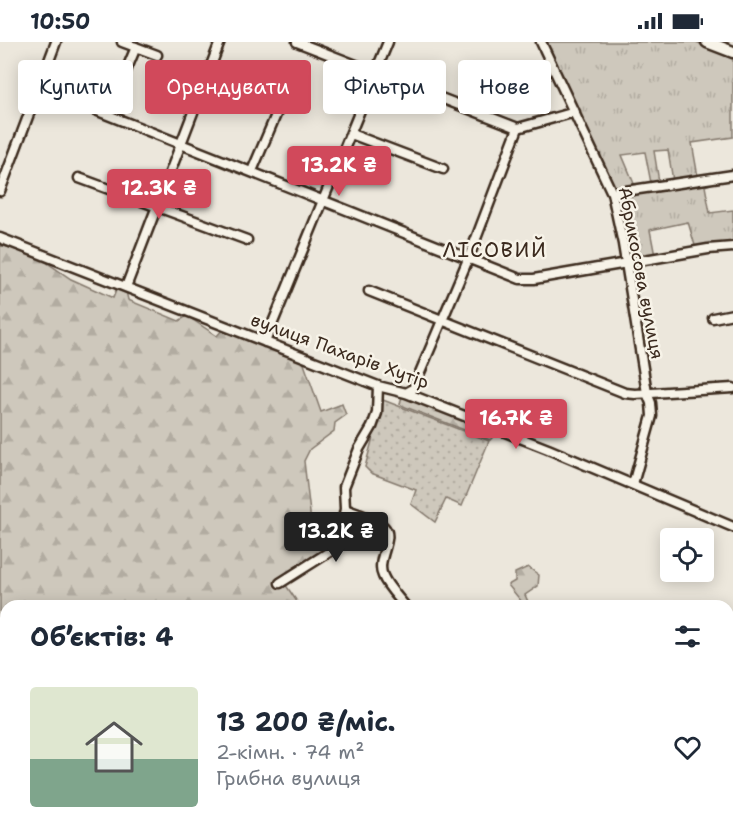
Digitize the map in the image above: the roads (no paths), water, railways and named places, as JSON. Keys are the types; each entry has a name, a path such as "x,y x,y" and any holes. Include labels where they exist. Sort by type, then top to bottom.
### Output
{"main road":[{"path":"707,42 733,52"}],"street":[{"path":"50,60 56,42"},
{"path":"122,42 157,56"},
{"path":"126,287 220,42"},
{"path":"297,42 343,60"},
{"path":"381,60 388,42"},
{"name":"Абрикосова вулиця","path":"541,42 612,193 652,416 633,484"},
{"path":"131,60 136,47"},
{"path":"446,100 518,128 575,112"},
{"path":"0,191 30,114"},
{"path":"108,114 520,279 534,279 708,249 733,247"},
{"path":"252,171 276,114"},
{"path":"266,342 359,114"},
{"path":"406,393 413,388 443,320 518,128"},
{"path":"351,134 443,169"},
{"path":"612,193 733,175"},
{"path":"79,178 247,240"},
{"name":"вулиця Пахарів Хутір","path":"0,238 378,386 406,393 733,526"},
{"path":"369,291 615,390 635,394 733,388"},
{"path":"713,318 733,314"},
{"path":"280,583 334,549 338,544 345,509 344,487 359,448 372,427 377,413 378,386"},
{"path":"345,509 381,524 386,529 388,535 380,564 382,576 400,600"}],"district":[{"name":"ЛІСОВИЙ","path":"495,250"}]}
